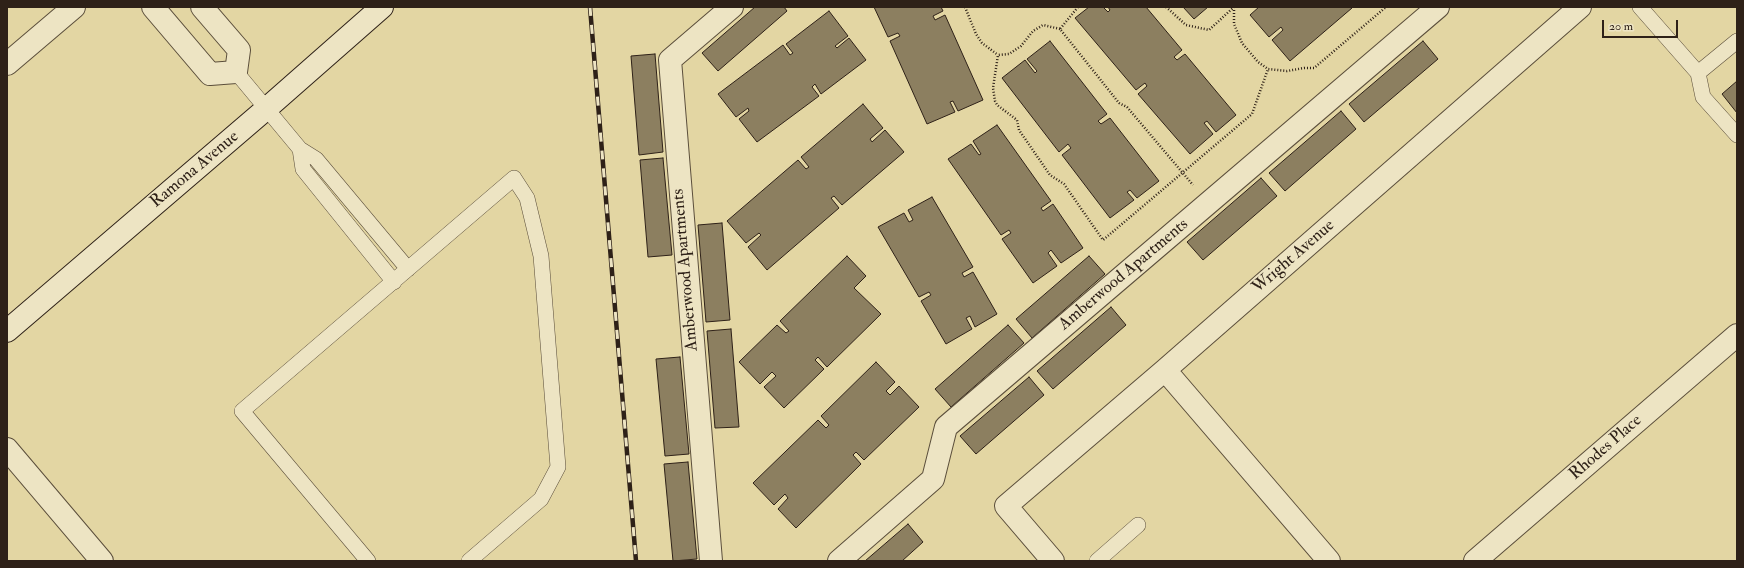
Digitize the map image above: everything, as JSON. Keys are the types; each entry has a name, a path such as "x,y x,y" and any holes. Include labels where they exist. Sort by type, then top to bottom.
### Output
{"street":[{"path":"7,64 74,7"},
{"path":"152,7 210,74 236,72 239,50 202,7"},
{"name":"Ramona Avenue","path":"7,332 382,7"},
{"name":"Amberwood Apartments","path":"711,561 670,60 732,7"},
{"name":"Amberwood Apartments","path":"839,561 933,479 946,426 1438,7"},
{"name":"Wright Avenue","path":"1053,561 1006,506 1165,370 1580,7"},
{"name":"Rhodes Place","path":"1475,561 1737,335"},
{"path":"1165,370 1329,561"},
{"path":"7,449 102,561"}],"lane":[{"path":"1640,7 1698,73 1703,97 1737,135"},
{"path":"1698,73 1737,41"},
{"path":"236,72 300,149 316,159 408,269"},
{"path":"300,149 303,169 394,282"},
{"path":"368,561 242,411 514,178 527,198 541,256 558,467 542,499 469,561"},
{"path":"1097,561 1138,525"}],"path":[{"path":"965,7 976,34 982,43 998,55 1009,54 1021,46 1033,31 1043,25 1060,29 1119,103 1127,107 1209,203"},
{"path":"1060,29 1078,7"},
{"path":"1166,7 1186,25 1209,30 1234,7"},
{"path":"1234,7 1234,24 1242,44 1258,62 1268,69 1287,71 1314,68 1386,7"},
{"path":"998,55 993,88 998,105 1017,120 1019,130 1050,175 1064,184 1103,240 1252,114 1268,69"}],"building":[{"path":"755,7 784,7 787,11 718,71 702,53"},
{"path":"874,7 941,7 943,11 933,16 935,20 945,15 983,100 958,111 953,101 950,102 955,112 927,124 890,41 900,36 898,33 888,37"},
{"path":"1089,7 1103,7 1108,12 1110,10 1108,7 1146,7 1182,50 1174,57 1177,60 1185,54 1236,115 1216,132 1207,121 1204,123 1213,134 1190,154 1138,94 1147,86 1145,83 1136,90 1075,18"},
{"path":"1183,7 1208,7 1194,19"},
{"path":"1259,7 1352,8 1290,61 1272,40 1283,30 1281,27 1269,37 1250,15"},
{"path":"829,11 848,36 835,46 837,48 849,38 866,60 821,94 815,84 812,87 819,96 757,142 739,119 749,111 748,108 736,117 718,94 783,45 790,55 793,53 786,44"},
{"path":"1050,41 1107,114 1098,121 1101,124 1110,118 1159,181 1137,198 1130,190 1127,192 1134,200 1110,218 1062,155 1071,148 1068,144 1059,152 1002,78 1025,60 1035,73 1037,71 1027,59"},
{"path":"1423,41 1438,59 1364,122 1349,104"},
{"path":"655,54 663,152 639,155 631,56"},
{"path":"1737,81 1737,113 1722,94"},
{"path":"863,104 883,128 870,139 872,142 885,130 904,152 842,205 834,196 831,198 839,208 767,270 748,247 761,235 759,233 746,243 727,221 798,160 806,169 809,167 801,157"},
{"path":"1341,111 1356,129 1285,191 1269,173"},
{"path":"997,125 1051,201 1041,208 1043,211 1053,204 1083,248 1061,263 1051,250 1048,253 1057,266 1033,283 1002,239 1011,233 1009,230 1001,235 948,159 971,144 979,155 981,154 973,141"},
{"path":"663,158 672,255 648,257 640,160"},
{"path":"1261,178 1277,196 1203,260 1187,242"},
{"path":"932,197 973,267 962,273 964,277 973,272 997,314 975,327 970,316 966,318 972,329 946,344 921,301 931,295 929,292 919,297 878,227 904,213 909,222 913,220 908,210"},
{"path":"722,223 730,320 706,322 698,225"},
{"path":"847,256 866,276 854,288 881,314 827,367 818,357 815,360 824,369 784,408 764,387 776,376 772,372 760,384 739,362 777,325 786,333 789,331 780,321"},
{"path":"1089,256 1105,274 1032,338 1016,319"},
{"path":"1111,307 1126,325 1053,389 1037,371"},
{"path":"1008,325 1024,343 951,407 935,389"},
{"path":"731,329 739,427 715,428 707,331"},
{"path":"680,357 689,454 665,456 656,359"},
{"path":"876,362 895,382 886,391 890,395 899,386 919,407 864,460 856,452 853,455 861,464 796,528 778,509 788,498 785,494 774,505 753,483 818,420 826,428 829,425 821,416"},
{"path":"1029,377 1044,395 976,454 960,436"},
{"path":"688,462 697,559 673,561 664,464"},
{"path":"908,524 923,542 902,561 865,561"}],"railway":[{"path":"590,7 636,561"}]}
